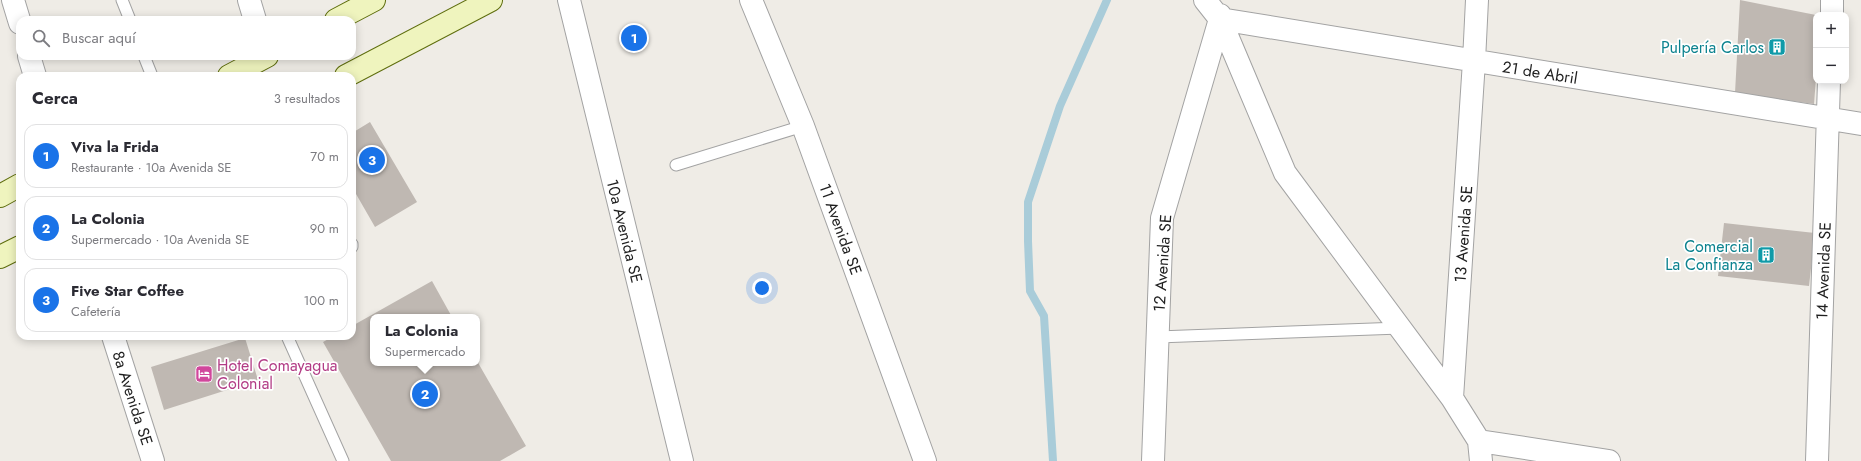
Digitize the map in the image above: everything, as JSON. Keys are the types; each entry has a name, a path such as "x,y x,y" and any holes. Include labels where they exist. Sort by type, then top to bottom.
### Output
{"main road":[{"path":"344,16 374,0"},
{"path":"354,72 491,0"},
{"path":"236,72 258,60"},
{"path":"0,196 16,187"},
{"path":"0,257 16,249"}],"street":[{"path":"13,0 18,16"},
{"path":"249,0 254,16"},
{"name":"10a Avenida SE","path":"569,0 682,461"},
{"name":"11 Avenida SE","path":"751,0 803,126 925,461"},
{"path":"1205,0 1220,10 1285,173 1452,398 1480,451 1609,461"},
{"name":"13 Avenida SE","path":"1452,398 1474,61 1476,0"},
{"path":"1832,0 1832,12"},
{"name":"21 de Abril","path":"1220,10 1474,61 1861,124"},
{"name":"12 Avenida SE","path":"1153,461 1162,218 1220,10"},
{"path":"30,60 34,72"},
{"name":"14 Avenida SE","path":"1817,461 1829,84"},
{"name":"8a Avenida SE","path":"114,340 153,461"}],"lane":[{"path":"122,0 128,16"},
{"path":"146,60 150,72"},
{"path":"676,165 803,126"},
{"path":"1158,337 1400,328"},
{"path":"289,340 343,461"}],"building":[{"name":"Pulpería Carlos","path":"1740,0 1813,14 1813,84 1816,84 1814,104 1735,93"},
{"path":"370,122 417,202 375,227 356,194 356,131"},
{"name":"Comercial La Confianza","path":"1724,223 1815,233 1809,286 1718,276"},
{"path":"432,281 450,314 373,314"},
{"path":"370,316 370,366 480,366 526,446 500,461 391,461 323,342 327,340 356,340 356,324"},
{"name":"Hotel Comayagua Colonial","path":"239,340 246,340 258,380 164,410 151,367"}],"waterway":[{"path":"1053,461 1044,316 1030,291 1028,202 1060,106 1107,0"}],"place":[{"name":"Viva la Frida","path":"634,38"},
{"name":"Pulpería Carlos","path":"1777,47"},
{"name":"Five Star Coffee","path":"372,160"},
{"name":"Comercial La Confianza","path":"1766,255"},
{"name":"Hotel Comayagua Colonial","path":"204,374"},
{"name":"La Colonia","path":"425,394"}]}
